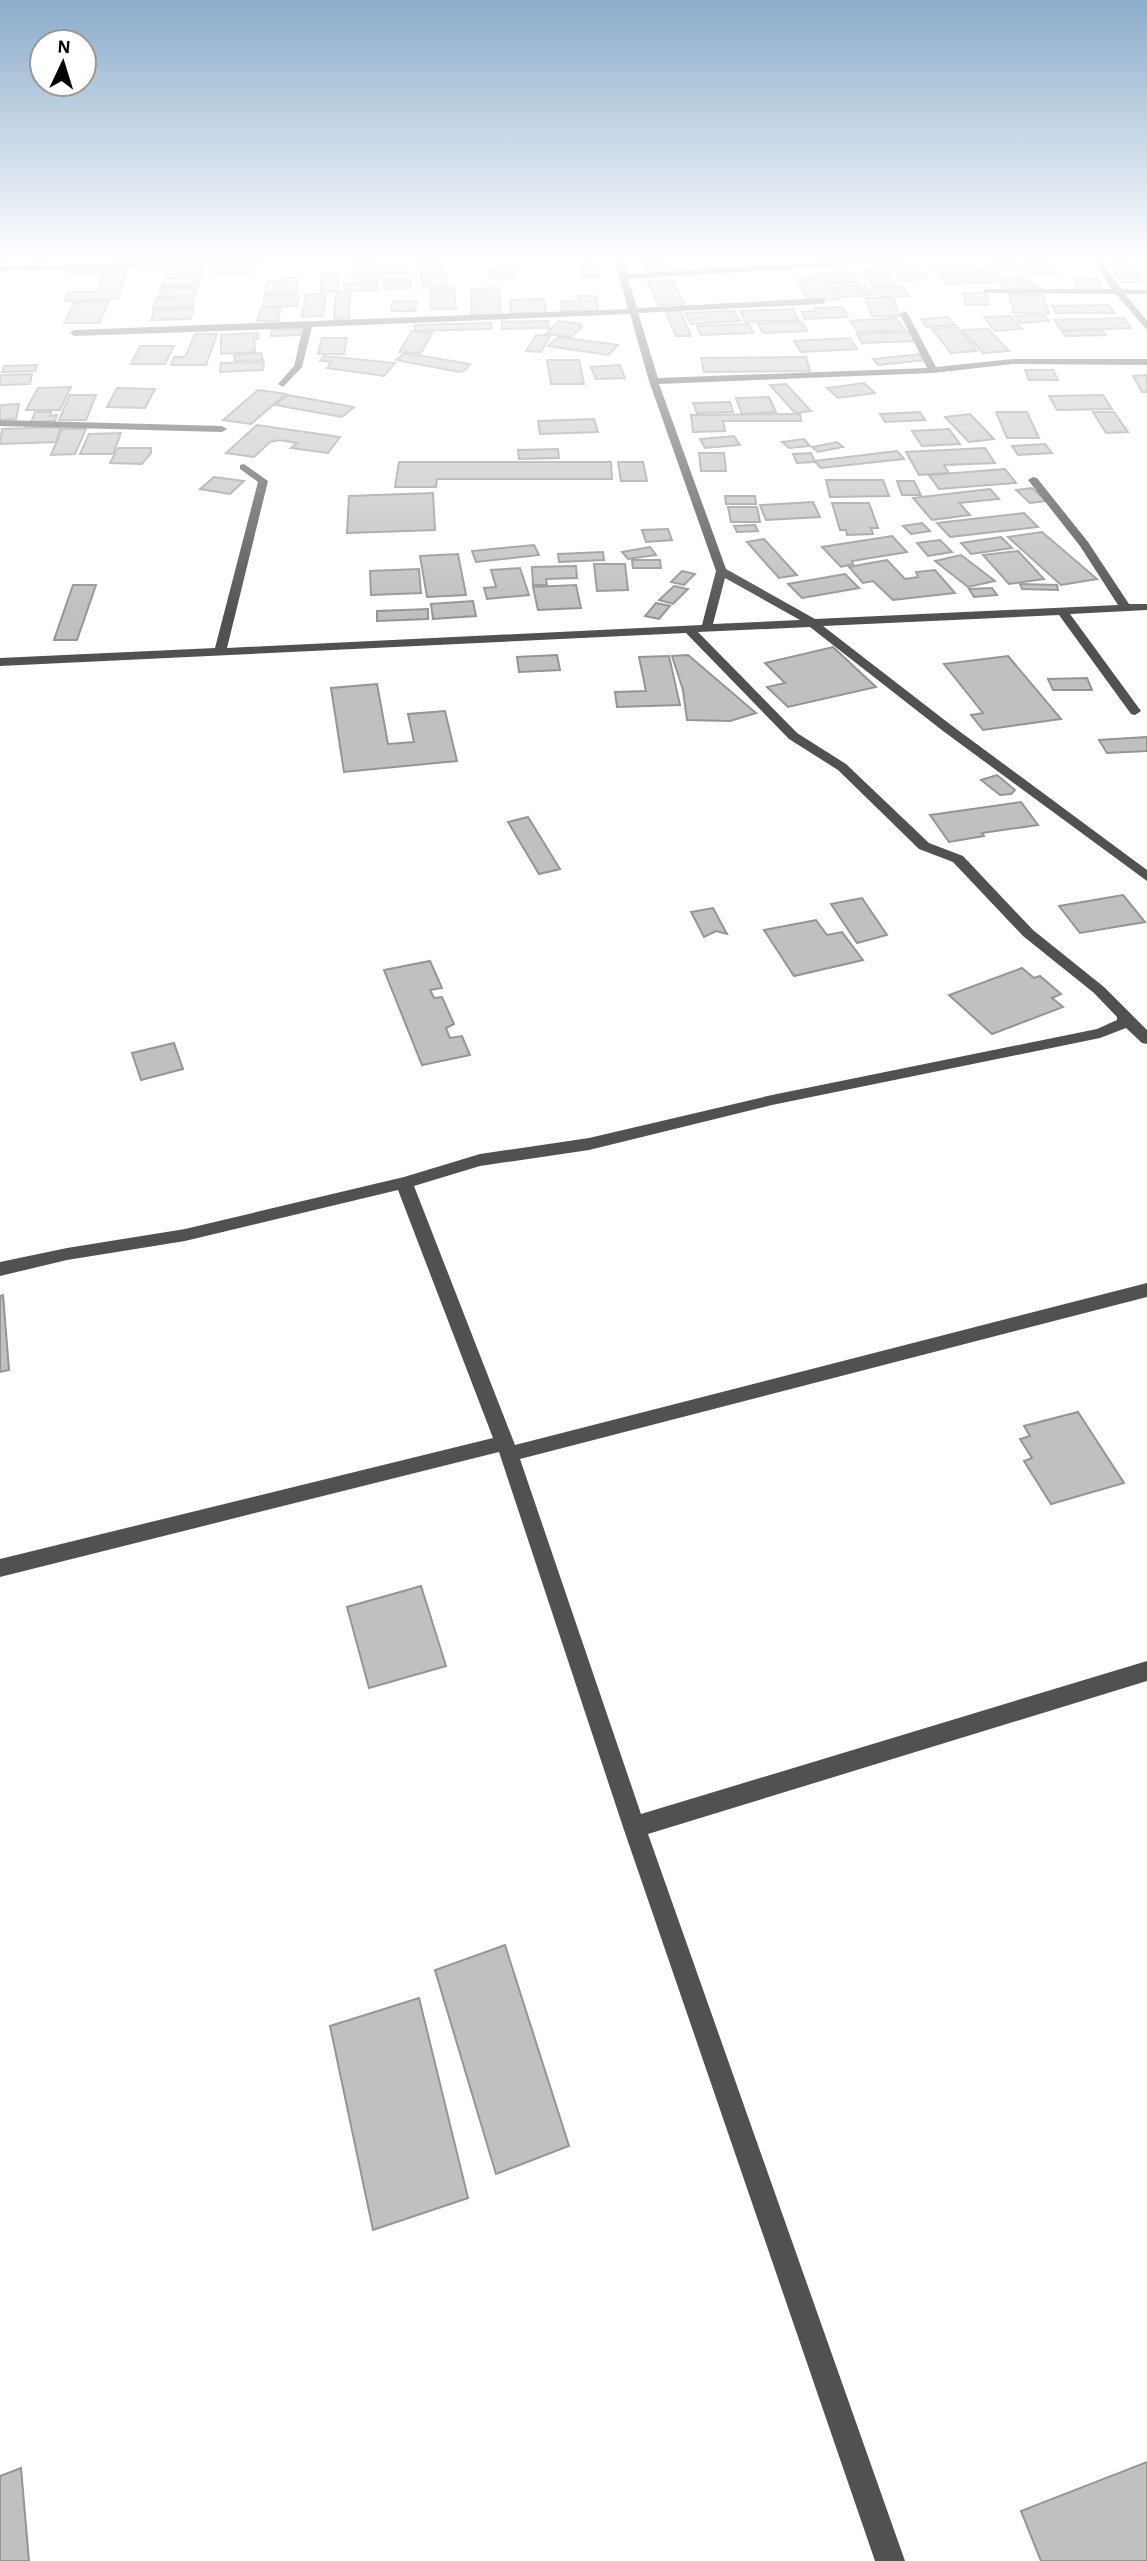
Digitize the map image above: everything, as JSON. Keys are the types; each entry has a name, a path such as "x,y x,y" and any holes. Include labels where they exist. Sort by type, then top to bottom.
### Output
{"street":[{"path":"283,384 290,376"},
{"path":"652,376 722,571 707,627"},
{"path":"654,381 793,376"},
{"path":"0,423 222,429"},
{"path":"221,649 263,481 244,467"},
{"path":"1033,480 1084,544 1125,607"},
{"path":"722,571 810,621 947,728 1147,877"},
{"path":"0,662 221,649 1147,607"},
{"path":"1061,610 1135,711"},
{"path":"688,628 793,736 842,767 924,846 958,859 1028,933 1099,990 1147,1039"},
{"path":"0,1269 67,1254 185,1235 404,1184 480,1160 589,1144 772,1100 1100,1032 1122,1024 1125,1018"},
{"path":"404,1184 507,1448 634,1827 890,2561"},
{"path":"0,1568 507,1448 1147,1290"},
{"path":"634,1827 1147,1671"}],"building":[{"path":"0,376 32,376 30,384 0,385"},
{"path":"550,376 582,376 584,384 551,384"},
{"path":"595,376 624,376 625,378 596,379"},
{"path":"1027,376 1056,376 1058,380 1029,380"},
{"path":"1133,376 1147,376 1147,392 1142,392"},
{"path":"864,383 875,393 838,398 827,388"},
{"path":"786,384 811,411 795,413 770,385"},
{"path":"71,387 60,410 26,410 38,388"},
{"path":"117,388 155,389 145,408 107,407"},
{"path":"258,390 286,394 251,424 223,420"},
{"path":"70,395 96,395 86,420 59,420"},
{"path":"288,395 354,407 342,417 275,405"},
{"path":"1103,395 1112,409 1057,410 1049,396"},
{"path":"769,397 776,412 742,414 736,398"},
{"path":"730,402 733,412 697,413 693,403"},
{"path":"19,404 16,419 0,420 0,405"},
{"path":"35,412 51,412 50,416 57,415 55,421 31,422"},
{"path":"920,412 925,420 885,422 880,414"},
{"path":"996,412 1027,412 1039,438 1007,438"},
{"path":"1093,412 1114,412 1128,432 1106,433"},
{"path":"800,414 801,421 723,421 725,431 693,432 691,415"},
{"path":"970,414 994,439 969,442 945,417"},
{"path":"594,419 598,432 540,434 538,421"},
{"path":"257,425 340,437 328,453 291,448 297,443 280,440 270,442 254,457 226,453"},
{"path":"61,427 56,442 0,444 2,429"},
{"path":"62,429 86,429 75,454 51,455"},
{"path":"949,429 960,444 922,446 912,431"},
{"path":"121,433 113,454 80,454 89,434"},
{"path":"734,436 740,445 705,448 700,439"},
{"path":"804,439 810,446 789,448 782,442"},
{"path":"837,442 843,447 818,452 812,447"},
{"path":"1045,444 1052,453 1018,455 1012,446"},
{"path":"118,448 151,448 151,453 142,464 110,463"},
{"path":"985,448 995,463 944,465 949,473 919,475 906,452"},
{"path":"558,449 559,458 519,459 518,450"},
{"path":"897,451 904,459 821,468 814,461"},
{"path":"699,453 724,453 726,471 701,471"},
{"path":"811,453 815,462 797,463 793,454"},
{"path":"399,462 611,462 612,479 437,479 436,487 395,487"},
{"path":"618,462 643,462 647,481 621,481"},
{"path":"1005,469 1016,483 939,489 929,475"},
{"path":"214,477 244,481 230,494 200,489"},
{"path":"826,480 883,480 889,496 830,497"},
{"path":"897,481 914,481 921,495 902,495"},
{"path":"1032,488 1046,501 1030,503 1016,490"},
{"path":"990,489 999,499 959,503 970,515 932,520 913,498"},
{"path":"433,493 435,530 347,533 349,496"},
{"path":"725,496 755,496 756,504 726,504"},
{"path":"813,502 820,517 766,520 760,505"},
{"path":"832,503 869,503 878,528 871,528 873,534 847,535 846,530 840,530"},
{"path":"728,507 757,507 760,522 731,522"},
{"path":"1024,513 1038,527 950,537 937,523"},
{"path":"922,523 930,531 911,534 903,526"},
{"path":"755,525 758,531 737,532 734,526"},
{"path":"668,529 672,540 646,542 642,530"},
{"path":"1042,532 1097,579 1061,585 1008,537"},
{"path":"892,536 907,552 852,561 853,564 841,567 822,547"},
{"path":"1001,537 1012,548 971,554 961,543"},
{"path":"764,539 797,575 779,578 747,542"},
{"path":"940,540 952,552 928,556 917,543"},
{"path":"534,545 539,555 476,562 472,551"},
{"path":"650,547 656,555 628,559 622,552"},
{"path":"1018,551 1044,579 1009,584 983,555"},
{"path":"603,552 604,560 559,562 558,554"},
{"path":"458,554 466,595 427,597 420,556"},
{"path":"961,555 995,581 968,587 935,561"},
{"path":"632,560 660,560 661,568 633,568"},
{"path":"887,560 905,579 918,577 916,572 935,570 955,593 893,600 873,581 863,583 849,567"},
{"path":"594,564 625,564 628,590 597,591"},
{"path":"576,566 577,578 546,579 547,585 533,585 532,567"},
{"path":"520,568 529,595 487,599 484,588 496,587 491,570"},
{"path":"419,569 421,593 371,595 370,571"},
{"path":"682,571 695,574 684,585 671,582"},
{"path":"845,574 859,588 802,598 788,584"},
{"path":"1020,584 1057,585 1058,590 1022,589"},
{"path":"73,585 96,585 77,640 54,640"},
{"path":"576,585 581,608 538,610 533,587"},
{"path":"674,586 688,589 673,604 659,600"},
{"path":"992,588 997,595 974,597 969,589"},
{"path":"473,601 476,616 433,619 431,604"},
{"path":"656,603 670,606 659,619 645,616"},
{"path":"428,609 428,619 377,621 377,611"},
{"path":"833,647 876,687 788,707 767,687 785,683 765,663"},
{"path":"557,655 560,670 519,672 517,657"},
{"path":"688,655 756,713 730,721 687,720 683,690 672,656"},
{"path":"669,656 680,705 617,707 615,692 646,691 639,657"},
{"path":"1008,656 1061,719 983,730 971,715 983,713 944,664"},
{"path":"1087,678 1092,690 1053,690 1048,679"},
{"path":"377,684 388,744 414,742 408,714 445,711 457,761 344,772 331,688"},
{"path":"1147,737 1147,751 1107,753 1099,740"},
{"path":"997,775 1015,790 1011,794 1000,795 981,780"},
{"path":"1021,802 1038,825 982,833 984,836 949,842 930,815"},
{"path":"528,817 560,869 539,874 508,822"},
{"path":"1123,895 1145,922 1080,933 1059,906"},
{"path":"862,898 887,935 857,943 831,904"},
{"path":"713,908 727,934 716,931 704,937 691,912"},
{"path":"816,920 827,935 842,932 863,960 794,976 764,930"},
{"path":"430,961 442,988 430,990 434,998 442,997 454,1024 446,1028 450,1038 462,1036 470,1055 422,1065 384,970"},
{"path":"1022,968 1034,978 1040,976 1061,994 1052,998 1063,1007 992,1034 949,995"},
{"path":"174,1043 183,1069 141,1080 132,1053"},
{"path":"3,1295 9,1370 0,1372 0,1296"},
{"path":"1078,1412 1124,1483 1051,1504 1024,1461 1032,1458 1020,1439 1030,1436 1024,1426"},
{"path":"421,1586 446,1666 369,1688 347,1607"},
{"path":"505,1945 569,2146 496,2174 435,1970"},
{"path":"419,1998 468,2198 373,2230 330,2026"},
{"path":"1147,2462 1147,2561 1041,2561 1021,2511"},
{"path":"21,2468 29,2561 0,2561 0,2476"}]}
